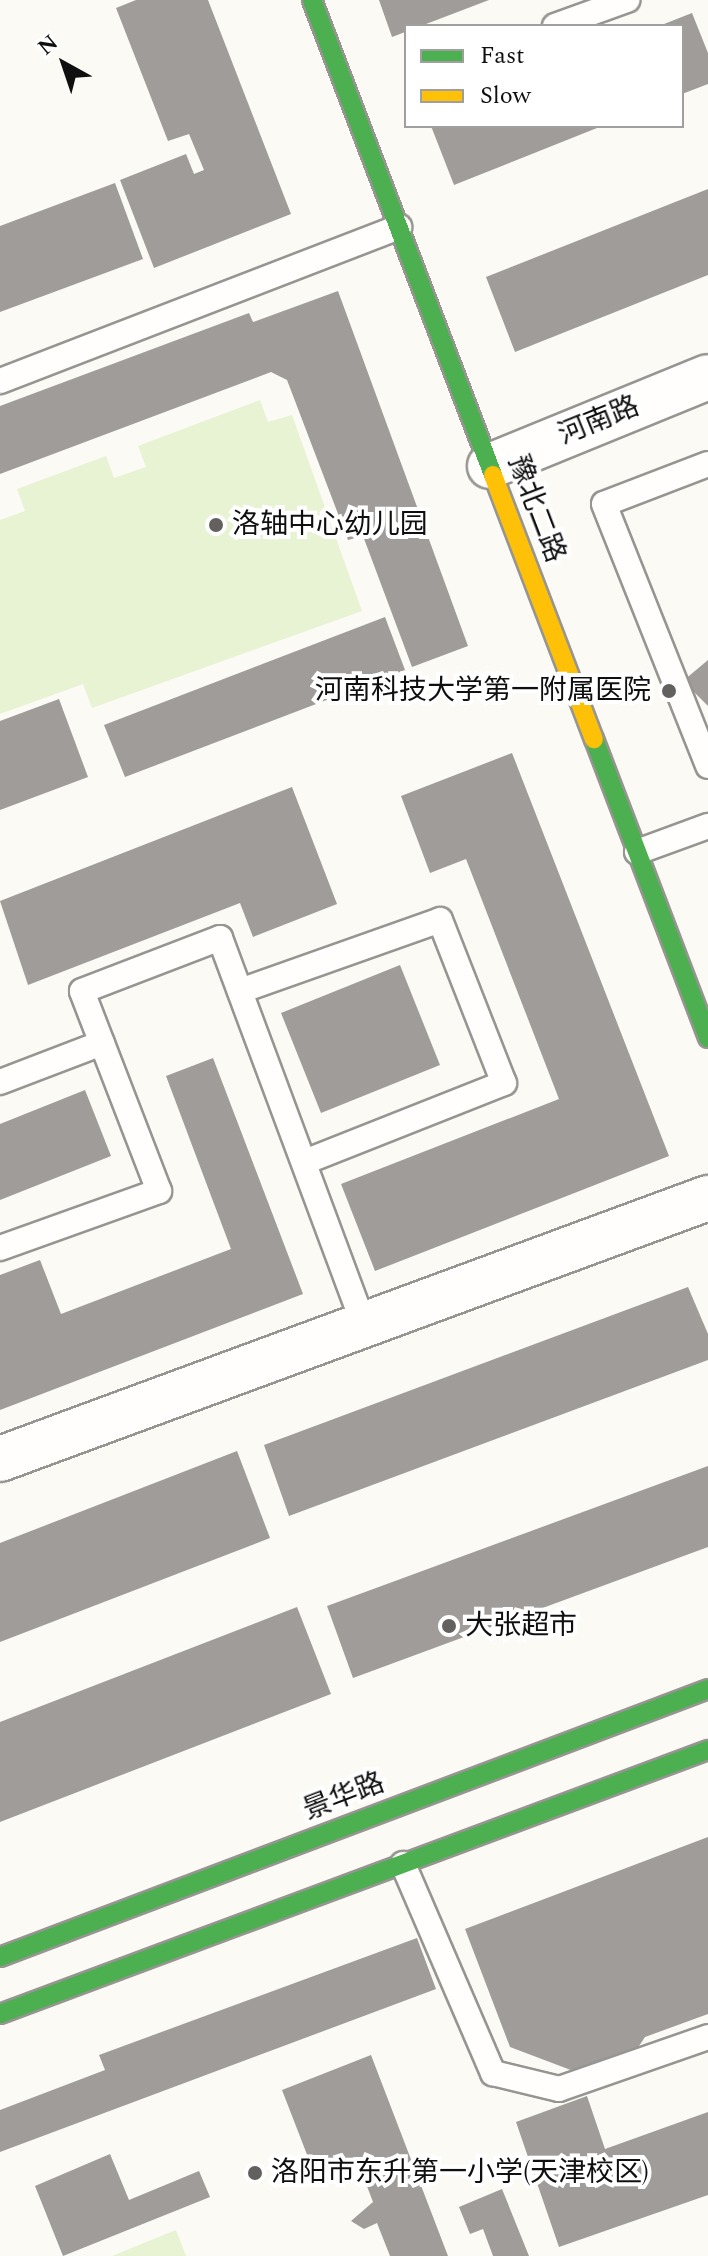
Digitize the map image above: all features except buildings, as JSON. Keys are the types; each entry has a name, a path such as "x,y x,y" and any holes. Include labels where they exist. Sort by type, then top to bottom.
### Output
{"main road":[{"name":"豫北二路","path":"312,0 708,1038"},
{"name":"景华路","path":"0,1957 708,1689"},
{"path":"0,2014 708,1750"}],"street":[{"name":"河南路","path":"490,466 708,377"},
{"path":"0,1459 708,1198"}],"lane":[{"path":"561,24 627,0"},
{"path":"0,381 399,227"},
{"path":"708,464 604,504 708,766"},
{"path":"637,852 708,826"},
{"path":"240,991 440,920 504,1083 304,1162"},
{"path":"0,1248 159,1191 82,991 220,938 364,1325"},
{"path":"0,1082 102,1043"},
{"path":"403,1864 493,2073 559,2089 708,2037"}],"green space":[{"path":"260,400 268,422 292,415 362,611 92,708 83,684 0,714 0,520 25,511 17,489 106,456 114,478 146,467 138,446"},
{"path":"176,2230 186,2256 112,2256"}],"traffic: fast":[{"path":"312,0 493,475"},
{"path":"594,739 708,1038"},
{"path":"0,1957 708,1689"},
{"path":"0,2014 708,1750"}],"traffic: slow":[{"path":"493,475 594,739"}],"place":[{"name":"洛轴中心幼儿园","path":"216,525"},
{"name":"河南科技大学第一附属医院","path":"669,691"},
{"name":"大张超市","path":"449,1626"},
{"name":"洛阳市东升第一小学(天津校区)","path":"255,2173"}]}
